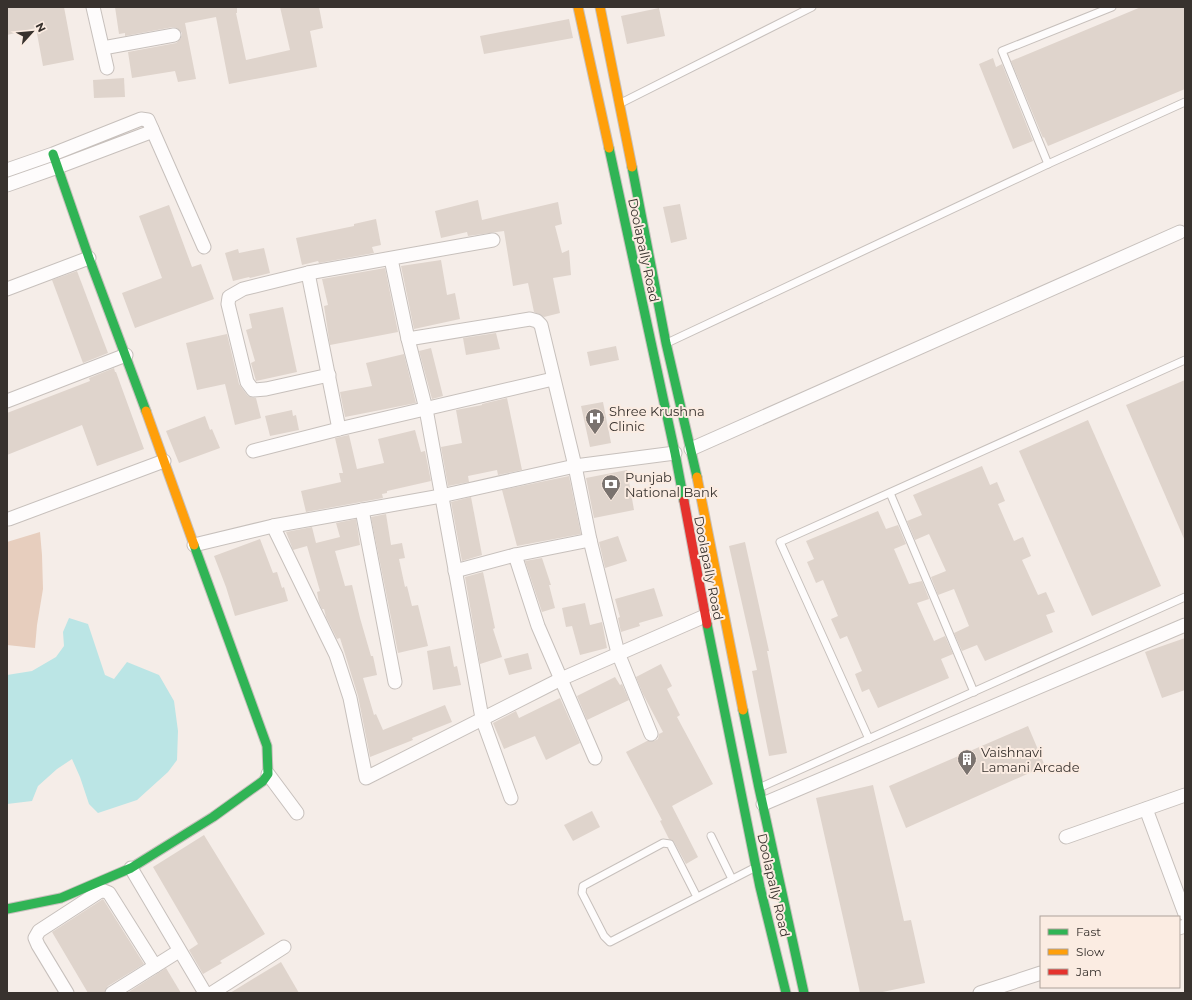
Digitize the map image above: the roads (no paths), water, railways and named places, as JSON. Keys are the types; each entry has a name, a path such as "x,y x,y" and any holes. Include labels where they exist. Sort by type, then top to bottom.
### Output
{"main road":[{"name":"Doolapally Road","path":"578,7 610,107 691,448 759,788 804,993"},
{"name":"Doolapally Road","path":"600,7 610,107 705,616 756,866 786,993"},
{"path":"7,909 60,898 79,897 131,868 213,817 239,800 263,781 268,774 266,746 126,355 89,258 53,154"}],"street":[{"path":"92,7 107,68"},
{"path":"103,48 174,35"},
{"path":"7,170 53,154 141,119 148,120 204,247"},
{"path":"7,184 58,167 148,133 152,129"},
{"path":"691,448 1180,232"},
{"path":"329,375 266,390 253,390 247,382 228,304 229,297 243,289 308,273 494,240"},
{"path":"7,289 89,258"},
{"path":"391,259 408,339 426,409 482,718 511,798"},
{"path":"308,273 339,429"},
{"path":"408,339 530,319 541,325 575,466 590,540 618,653 651,734"},
{"path":"7,401 126,355"},
{"path":"253,451 339,429 554,379"},
{"path":"194,545 272,526 441,496 575,466 675,454"},
{"path":"9,519 164,461"},
{"path":"362,510 395,682"},
{"path":"272,526 336,655 350,698 366,778 561,679 705,616"},
{"path":"455,571 516,555 590,540"},
{"path":"516,555 538,626 595,758"},
{"path":"763,804 1185,625"},
{"path":"268,774 297,813"},
{"path":"1066,837 1185,795"},
{"path":"1146,809 1185,914"},
{"path":"131,868 205,993"},
{"path":"67,993 35,938 38,931 79,897 104,891 109,894 155,966"},
{"path":"212,993 284,947"},
{"path":"112,993 179,951"},
{"path":"980,993 1040,973"}],"lane":[{"path":"610,107 812,7"},
{"path":"1048,164 1002,51 1112,7"},
{"path":"666,343 1048,164 1185,102"},
{"path":"869,739 780,542 1185,360"},
{"path":"890,493 974,692"},
{"path":"759,788 1185,597"},
{"path":"712,836 732,879"},
{"path":"697,897 670,844 663,843 583,886 582,893 604,936 610,942 732,879 756,866"}],"water":[{"path":"69,618 88,624 105,675 114,679 127,662 159,675 174,701 178,731 177,760 168,772 137,800 98,813 89,804 72,759 57,769 38,786 32,801 7,804 7,675 32,671 56,657 64,646 63,632"}],"place":[{"name":"Shree Krushna Clinic","path":"595,435"},
{"name":"Punjab National Bank","path":"611,501"},
{"name":"Vaishnavi Lamani Arcade","path":"967,776"}]}
